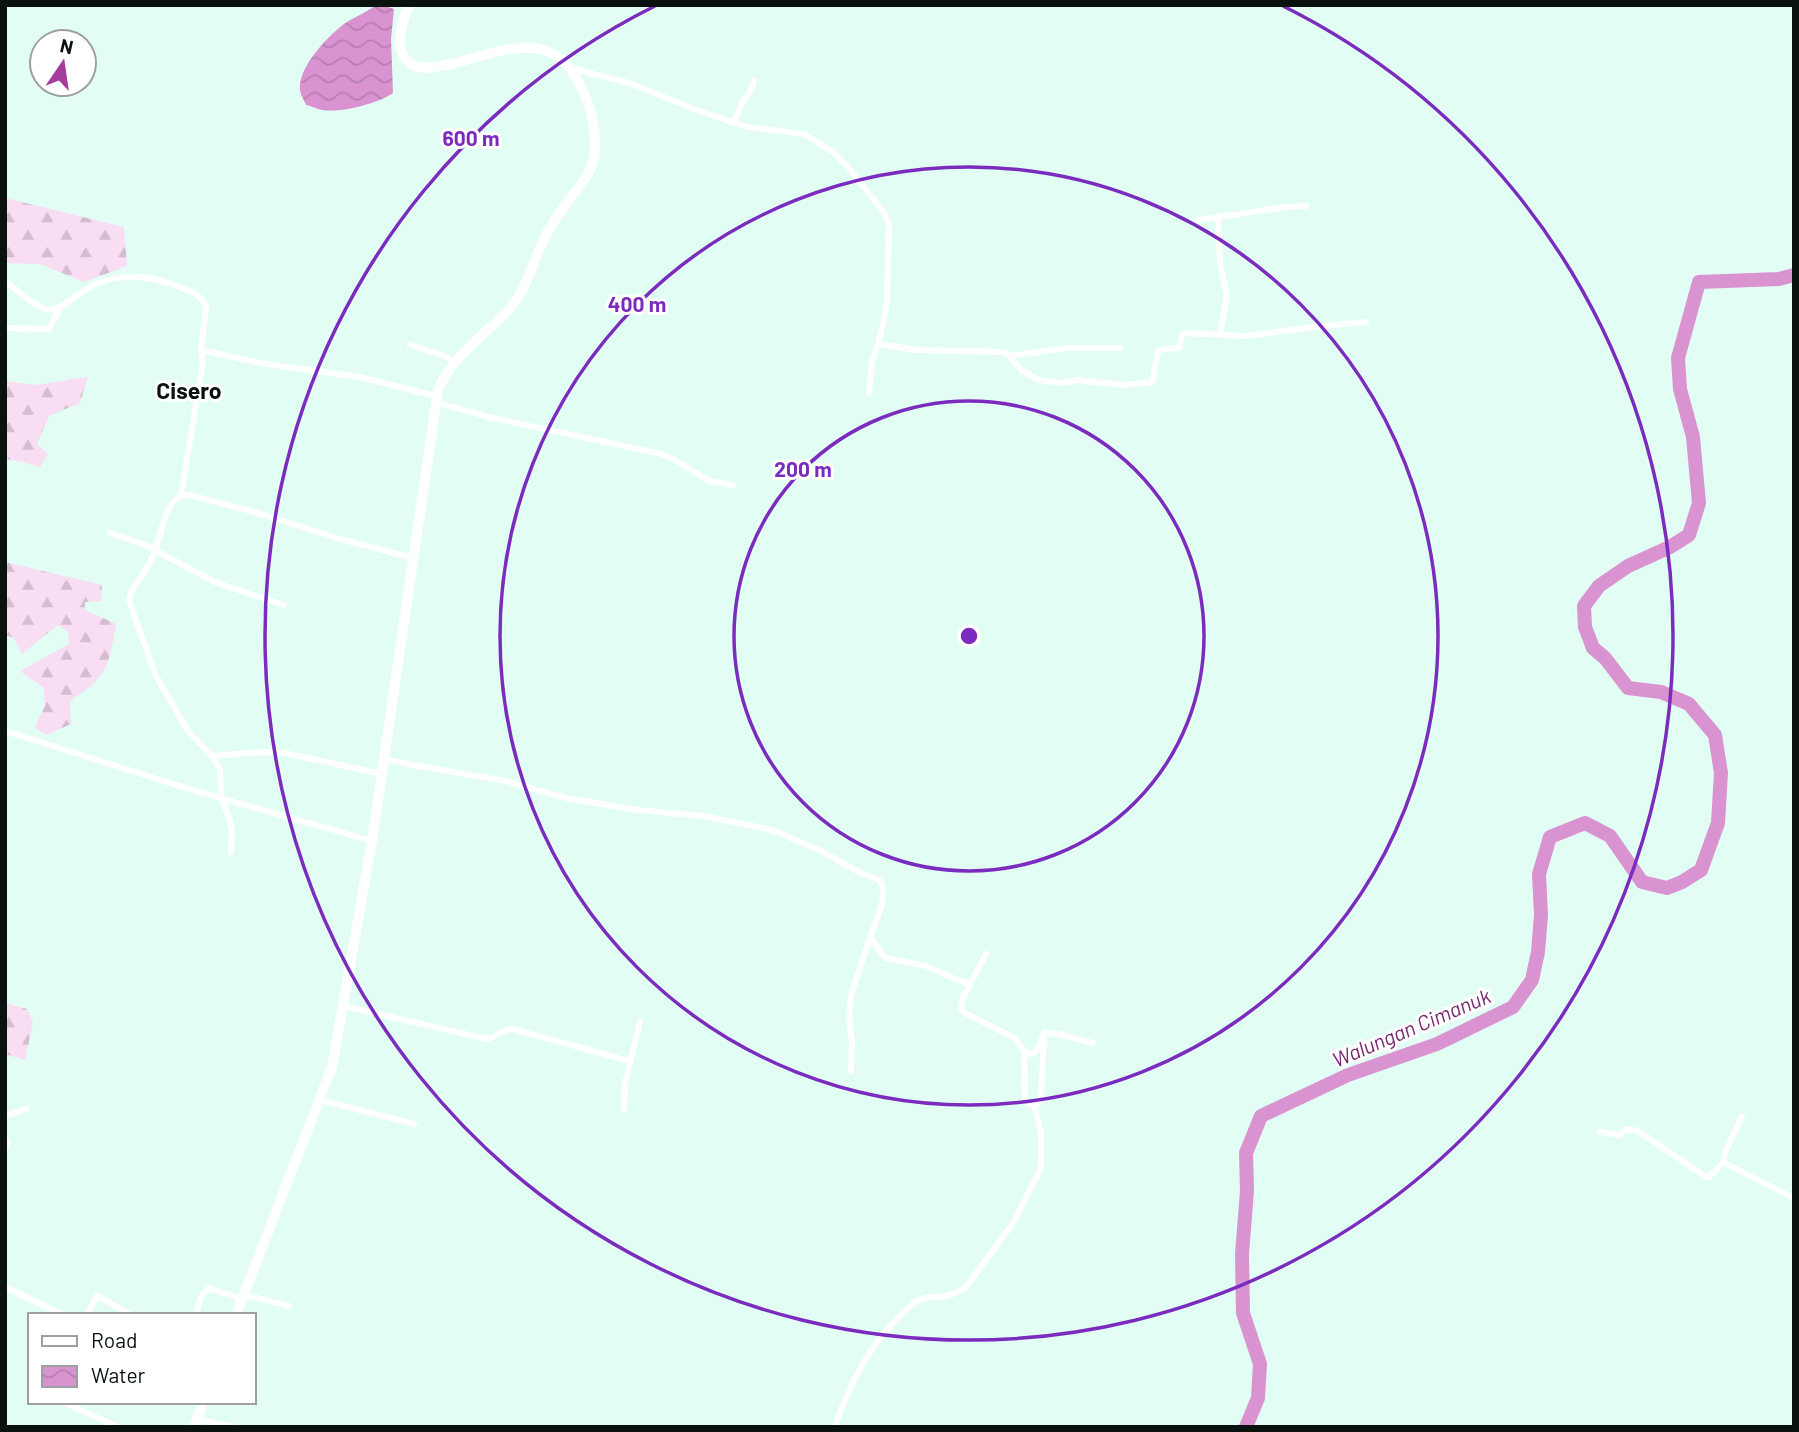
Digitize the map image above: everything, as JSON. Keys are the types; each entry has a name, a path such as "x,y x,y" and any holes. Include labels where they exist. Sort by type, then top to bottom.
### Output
{"main road":[{"path":"237,1313 332,1066 372,841 436,399 443,379 455,361 514,303 548,231 588,173 595,150 593,125 582,88 571,68 554,54 513,47 442,66 419,67 405,59 399,45 400,29 409,5"},
{"path":"195,1423 202,1404"}],"street":[{"path":"571,68 629,83 734,123 763,130 805,134 834,153 849,168 885,214 889,226 887,301 884,325 872,362 869,393"},
{"path":"734,123 754,80"},
{"path":"1198,220 1306,206"},
{"path":"1218,216 1220,264 1227,295 1220,334"},
{"path":"5,281 44,309 52,310 95,283 114,277 132,276 170,284 200,296 205,303 201,349 203,362 181,495 172,503 156,550 129,599 156,676 188,731 212,756 220,769 221,797 232,832 231,852"},
{"path":"5,328 48,330 61,306"},
{"path":"878,344 911,349 1006,352 1022,371 1039,380 1062,383 1078,380 1123,385 1151,383 1158,351 1179,348 1184,334 1193,332 1247,336 1366,323"},
{"path":"410,345 455,361"},
{"path":"1010,356 1067,348 1120,348"},
{"path":"201,349 260,363 359,377 488,417 657,453 673,459 709,481 733,485"},
{"path":"181,495 261,514 413,558"},
{"path":"110,533 156,550 217,583 284,605"},
{"path":"5,732 372,841"},
{"path":"212,756 264,752 284,754 382,774"},
{"path":"384,759 505,781 566,798 637,810 703,816 772,830 880,880 883,897 852,995 849,1016 851,1071"},
{"path":"870,937 885,958 926,966 970,984"},
{"path":"986,954 962,1000 961,1011 1019,1041 1024,1051 1028,1104 1037,1104 1041,1098 1044,1033"},
{"path":"343,1006 487,1039 513,1029 629,1061"},
{"path":"624,1109 624,1087 640,1022"},
{"path":"1024,1051 1034,1053 1044,1033"},
{"path":"1044,1033 1093,1043"},
{"path":"320,1100 414,1124"},
{"path":"835,1427 842,1405 864,1361 892,1324 922,1298 944,1296 966,1287 1013,1223 1041,1167 1040,1129 1034,1105"},
{"path":"5,1116 26,1108"},
{"path":"1600,1132 1620,1135 1625,1129 1638,1131 1709,1177 1723,1164 1726,1150 1742,1116"},
{"path":"5,1139 8,1143 5,1149"},
{"path":"1723,1164 1793,1197"},
{"path":"5,1287 59,1313"},
{"path":"197,1313 201,1297 208,1288 243,1299 254,1297 289,1306"},
{"path":"88,1313 97,1296 128,1313"},
{"path":"67,1404 118,1427"},
{"path":"195,1423 233,1427"}],"green space":[{"path":"5,198 124,227 127,266 84,282 40,264 5,263"},
{"path":"88,377 80,403 49,416 37,444 48,454 40,467 5,459 5,381 36,385"},
{"path":"5,562 102,585 101,601 85,602 85,610 116,624 105,669 94,683 70,702 71,724 46,735 35,727 45,706 44,688 20,671 69,644 68,632 58,625 22,654 14,638 5,635"},
{"path":"5,1003 27,1009 33,1022 25,1060 5,1054"}],"water":[{"path":"376,5 394,9 391,39 393,93 378,101 349,109 330,111 306,105 300,89 304,71 310,61 340,27"}],"waterway":[{"name":"Walungan Cimanuk","path":"1246,1427 1258,1398 1260,1364 1243,1313 1242,1254 1247,1191 1246,1153 1261,1116 1348,1075 1437,1044 1513,1007 1532,980 1538,952 1541,915 1539,874 1550,837 1585,823 1610,836 1642,882 1667,888 1701,870 1718,823 1721,773 1715,735 1689,704 1661,692 1628,688 1605,658 1593,648 1585,627 1584,606 1599,586 1628,566 1689,535 1699,503 1693,437 1680,389 1678,358 1699,282 1779,279 1794,275"}],"district":[{"name":"Cisero","path":"189,390"}]}
